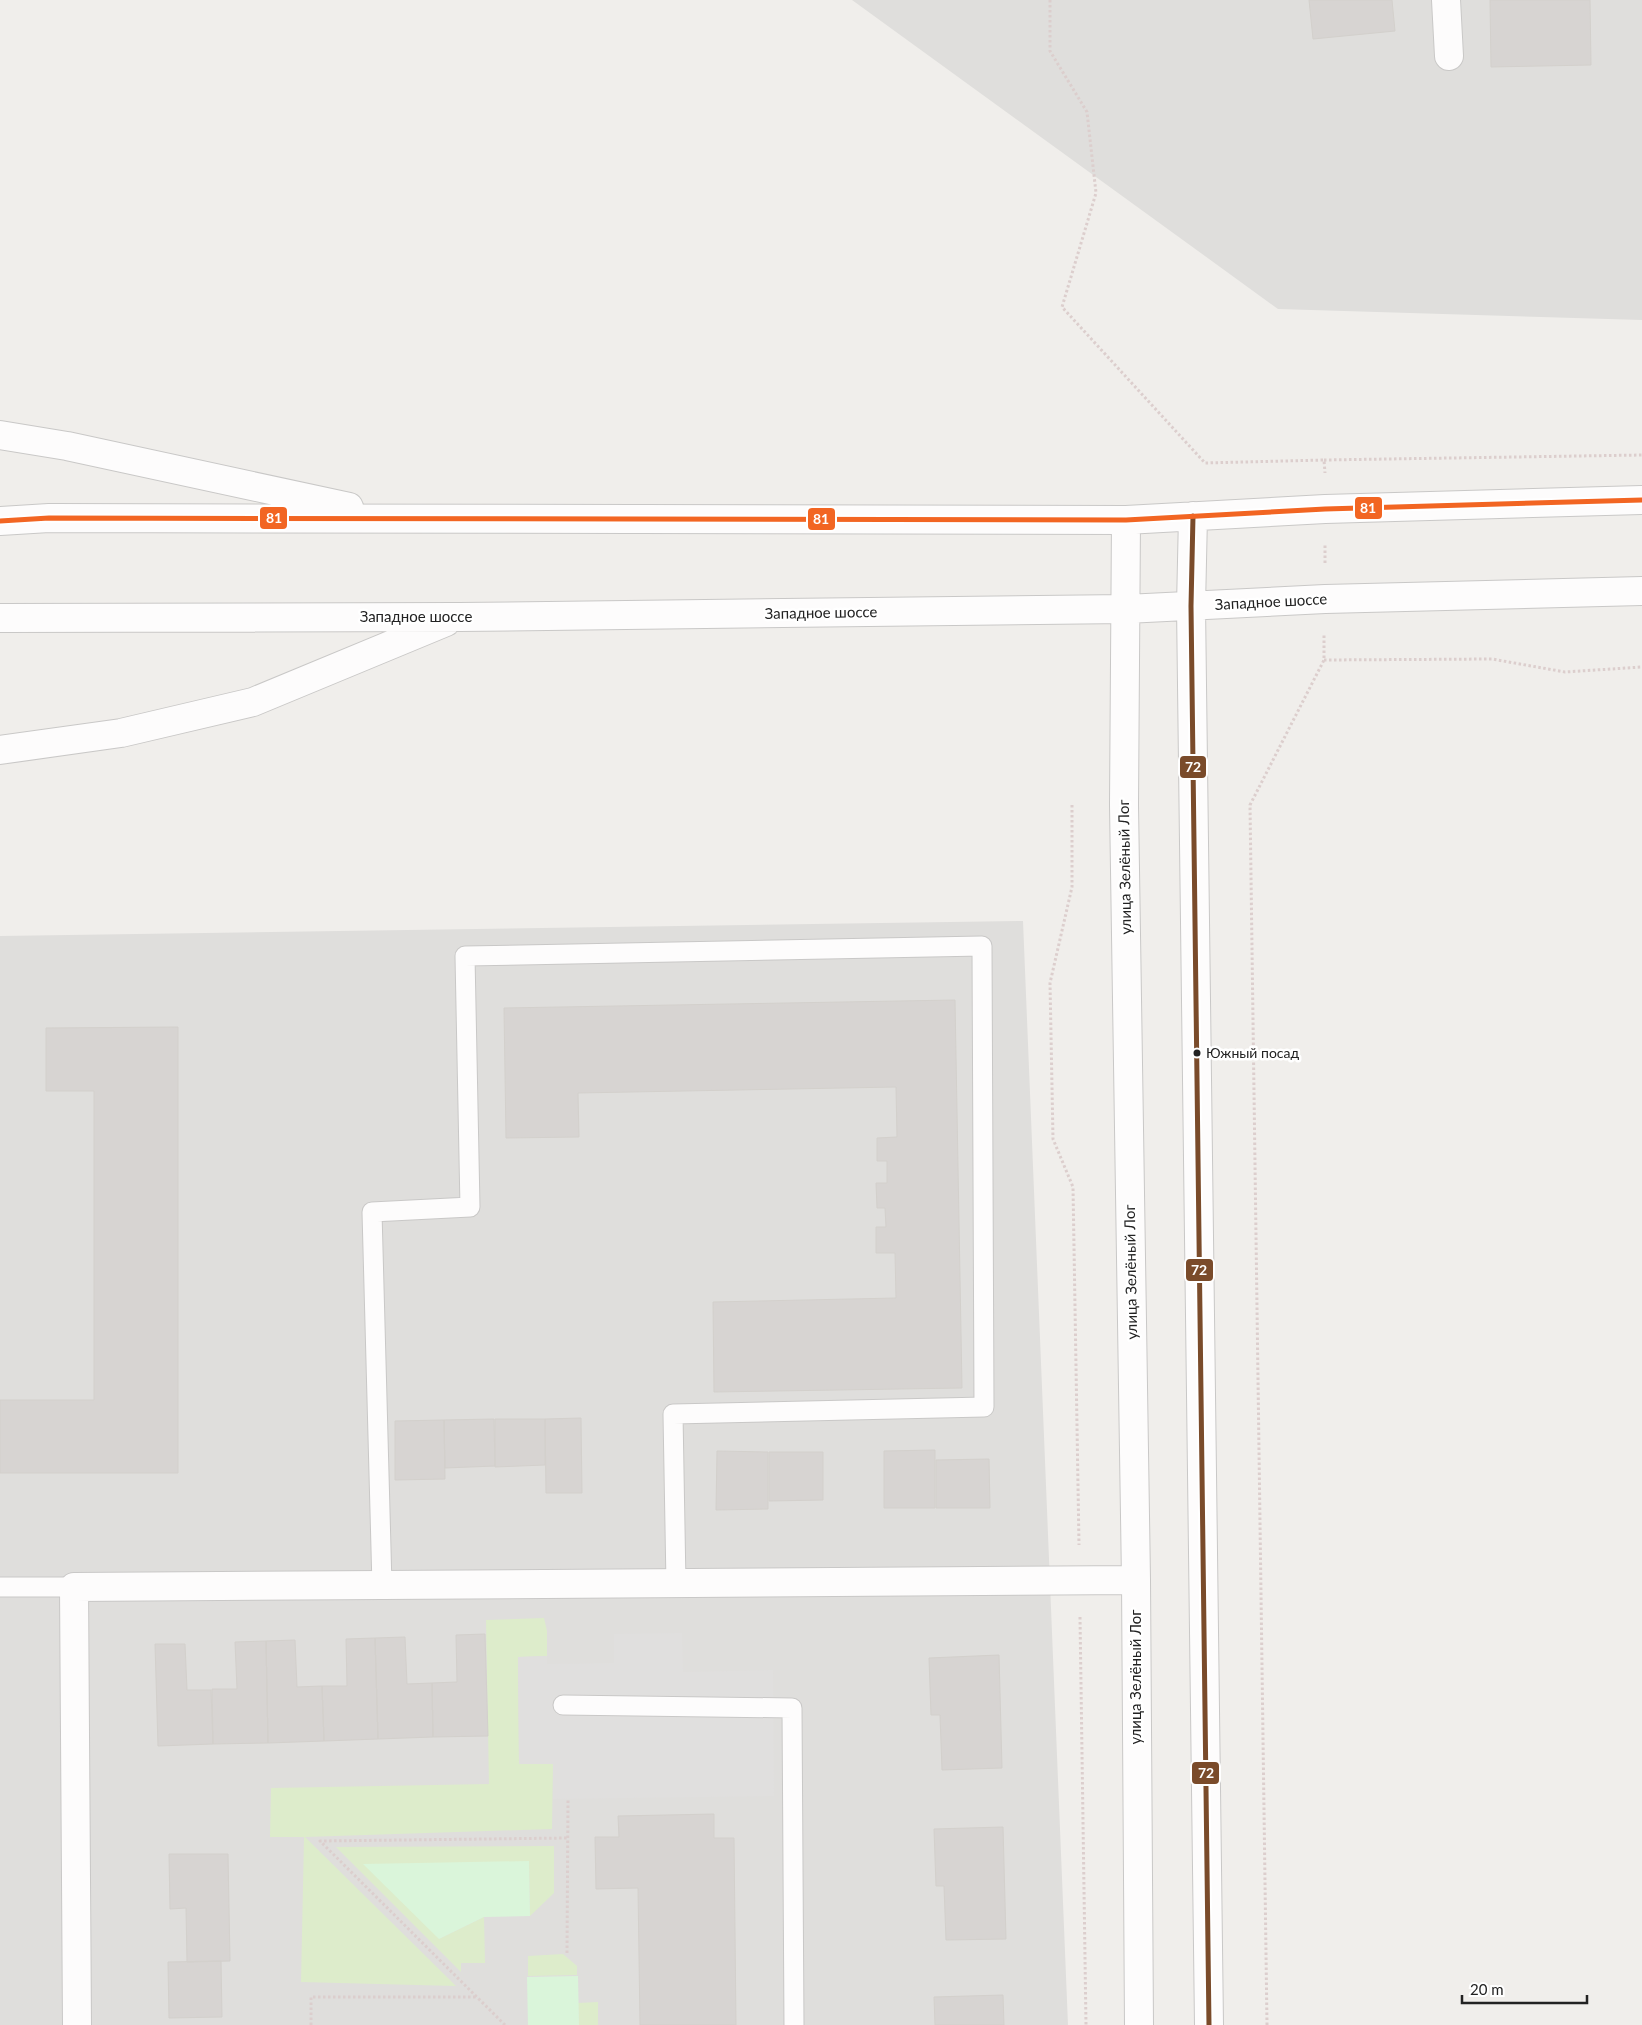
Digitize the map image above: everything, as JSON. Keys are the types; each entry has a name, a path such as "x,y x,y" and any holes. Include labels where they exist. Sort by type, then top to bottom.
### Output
{"street":[{"path":"1446,0 1449,56"},
{"path":"0,434 67,446 402,518"},
{"path":"0,521 49,518 1126,520 1324,508 1642,500"},
{"path":"1193,516 1191,606 1209,2025"},
{"name":"улица Зелёный Лог","path":"1126,520 1124,805 1136,1580 1139,2025"},
{"name":"Западное шоссе","path":"0,618 459,617 1126,609 1324,599 1642,591"},
{"path":"0,750 121,733 253,702 459,617"},
{"path":"77,2025 74,1588 1136,1580"}],"lane":[{"path":"382,1586 372,1212 470,1207 465,956 982,946 984,1407 673,1414 676,1584"},
{"path":"0,1587 74,1588"},
{"path":"563,1705 792,1708 794,2025"}],"path":[{"path":"1050,0 1050,51 1086,112 1096,193 1062,307 1206,463 1642,455"},
{"path":"1267,2025 1250,805 1324,660 1324,460"},
{"path":"1324,660 1492,659 1565,672 1642,667"},
{"path":"1072,805 1072,887 1050,983 1053,1139 1073,1187 1086,2025"},
{"path":"567,1953 568,1799"},
{"path":"505,2025 320,1842 567,1838"},
{"path":"311,2025 311,1997 477,1996"}],"shaded area":[{"path":"852,0 1642,0 1642,320 1278,309"},
{"path":"1023,921 1068,2025 0,2025 0,936"},
{"path":"682,1633 683,1672 773,1670 774,1796 553,1799 553,1764 519,1764 518,1657 547,1656 547,1664 614,1663 614,1634"}],"green space":[{"path":"544,1618 547,1631 547,1656 518,1657 519,1764 553,1764 552,1829 305,1837 456,1986 301,1982 304,1837 270,1837 271,1788 489,1784 486,1620"},
{"path":"554,1846 554,1893 530,1916 529,1861 439,1939 484,1917 485,1963 461,1963 461,1972 336,1847"},
{"path":"529,1861 530,1916 484,1917 439,1939 363,1864"},
{"path":"563,1954 577,1966 577,1975 528,1976 528,1956"},
{"path":"578,1976 579,2025 528,2025 527,1977"},
{"path":"598,2002 598,2025 579,2025 578,2003"}],"building":[{"path":"1309,0 1392,0 1395,31 1313,39"},
{"path":"1490,0 1590,0 1591,65 1491,67"},
{"path":"955,1000 962,1388 714,1392 713,1302 896,1298 895,1253 876,1253 876,1227 886,1227 885,1208 877,1208 876,1183 887,1183 887,1161 877,1161 877,1138 897,1137 896,1087 578,1093 579,1137 506,1138 504,1008"},
{"path":"178,1027 178,1473 0,1473 0,1400 94,1400 94,1091 46,1091 46,1028"},
{"path":"581,1418 582,1493 546,1493 545,1419"},
{"path":"494,1419 495,1466 445,1468 444,1420"},
{"path":"495,1419 545,1419 545,1465 495,1467"},
{"path":"444,1420 445,1479 395,1480 395,1421"},
{"path":"935,1450 935,1508 884,1508 884,1451"},
{"path":"717,1451 768,1452 768,1509 716,1510"},
{"path":"769,1452 823,1452 823,1500 769,1501"},
{"path":"989,1459 990,1508 936,1508 936,1460"},
{"path":"485,1634 488,1736 433,1737 432,1683 457,1682 456,1635"},
{"path":"405,1637 407,1684 432,1683 433,1737 378,1739 375,1638"},
{"path":"375,1638 378,1739 324,1741 322,1686 347,1686 346,1639"},
{"path":"295,1640 297,1687 322,1686 324,1741 268,1743 266,1641"},
{"path":"266,1641 268,1743 213,1744 212,1689 237,1689 235,1642"},
{"path":"155,1644 185,1644 187,1690 211,1690 213,1744 158,1746"},
{"path":"999,1655 1002,1768 942,1770 940,1715 931,1715 929,1658"},
{"path":"714,1814 714,1838 734,1838 736,2025 640,2025 638,1888 596,1889 595,1837 619,1837 618,1816"},
{"path":"1003,1827 1006,1939 946,1940 944,1886 936,1886 934,1829"},
{"path":"169,1854 228,1854 230,1961 187,1962 186,1908 170,1909"},
{"path":"221,1961 222,2017 169,2018 168,1962"},
{"path":"1003,1995 1004,2025 935,2025 934,1997"}],"transit line":[{"name":"81","path":"0,521 49,518 1126,520 1325,509 1642,500"},
{"name":"72","path":"1193,516 1191,606 1209,2025"}],"place":[{"name":"Южный посад","path":"1197,1053"}]}
